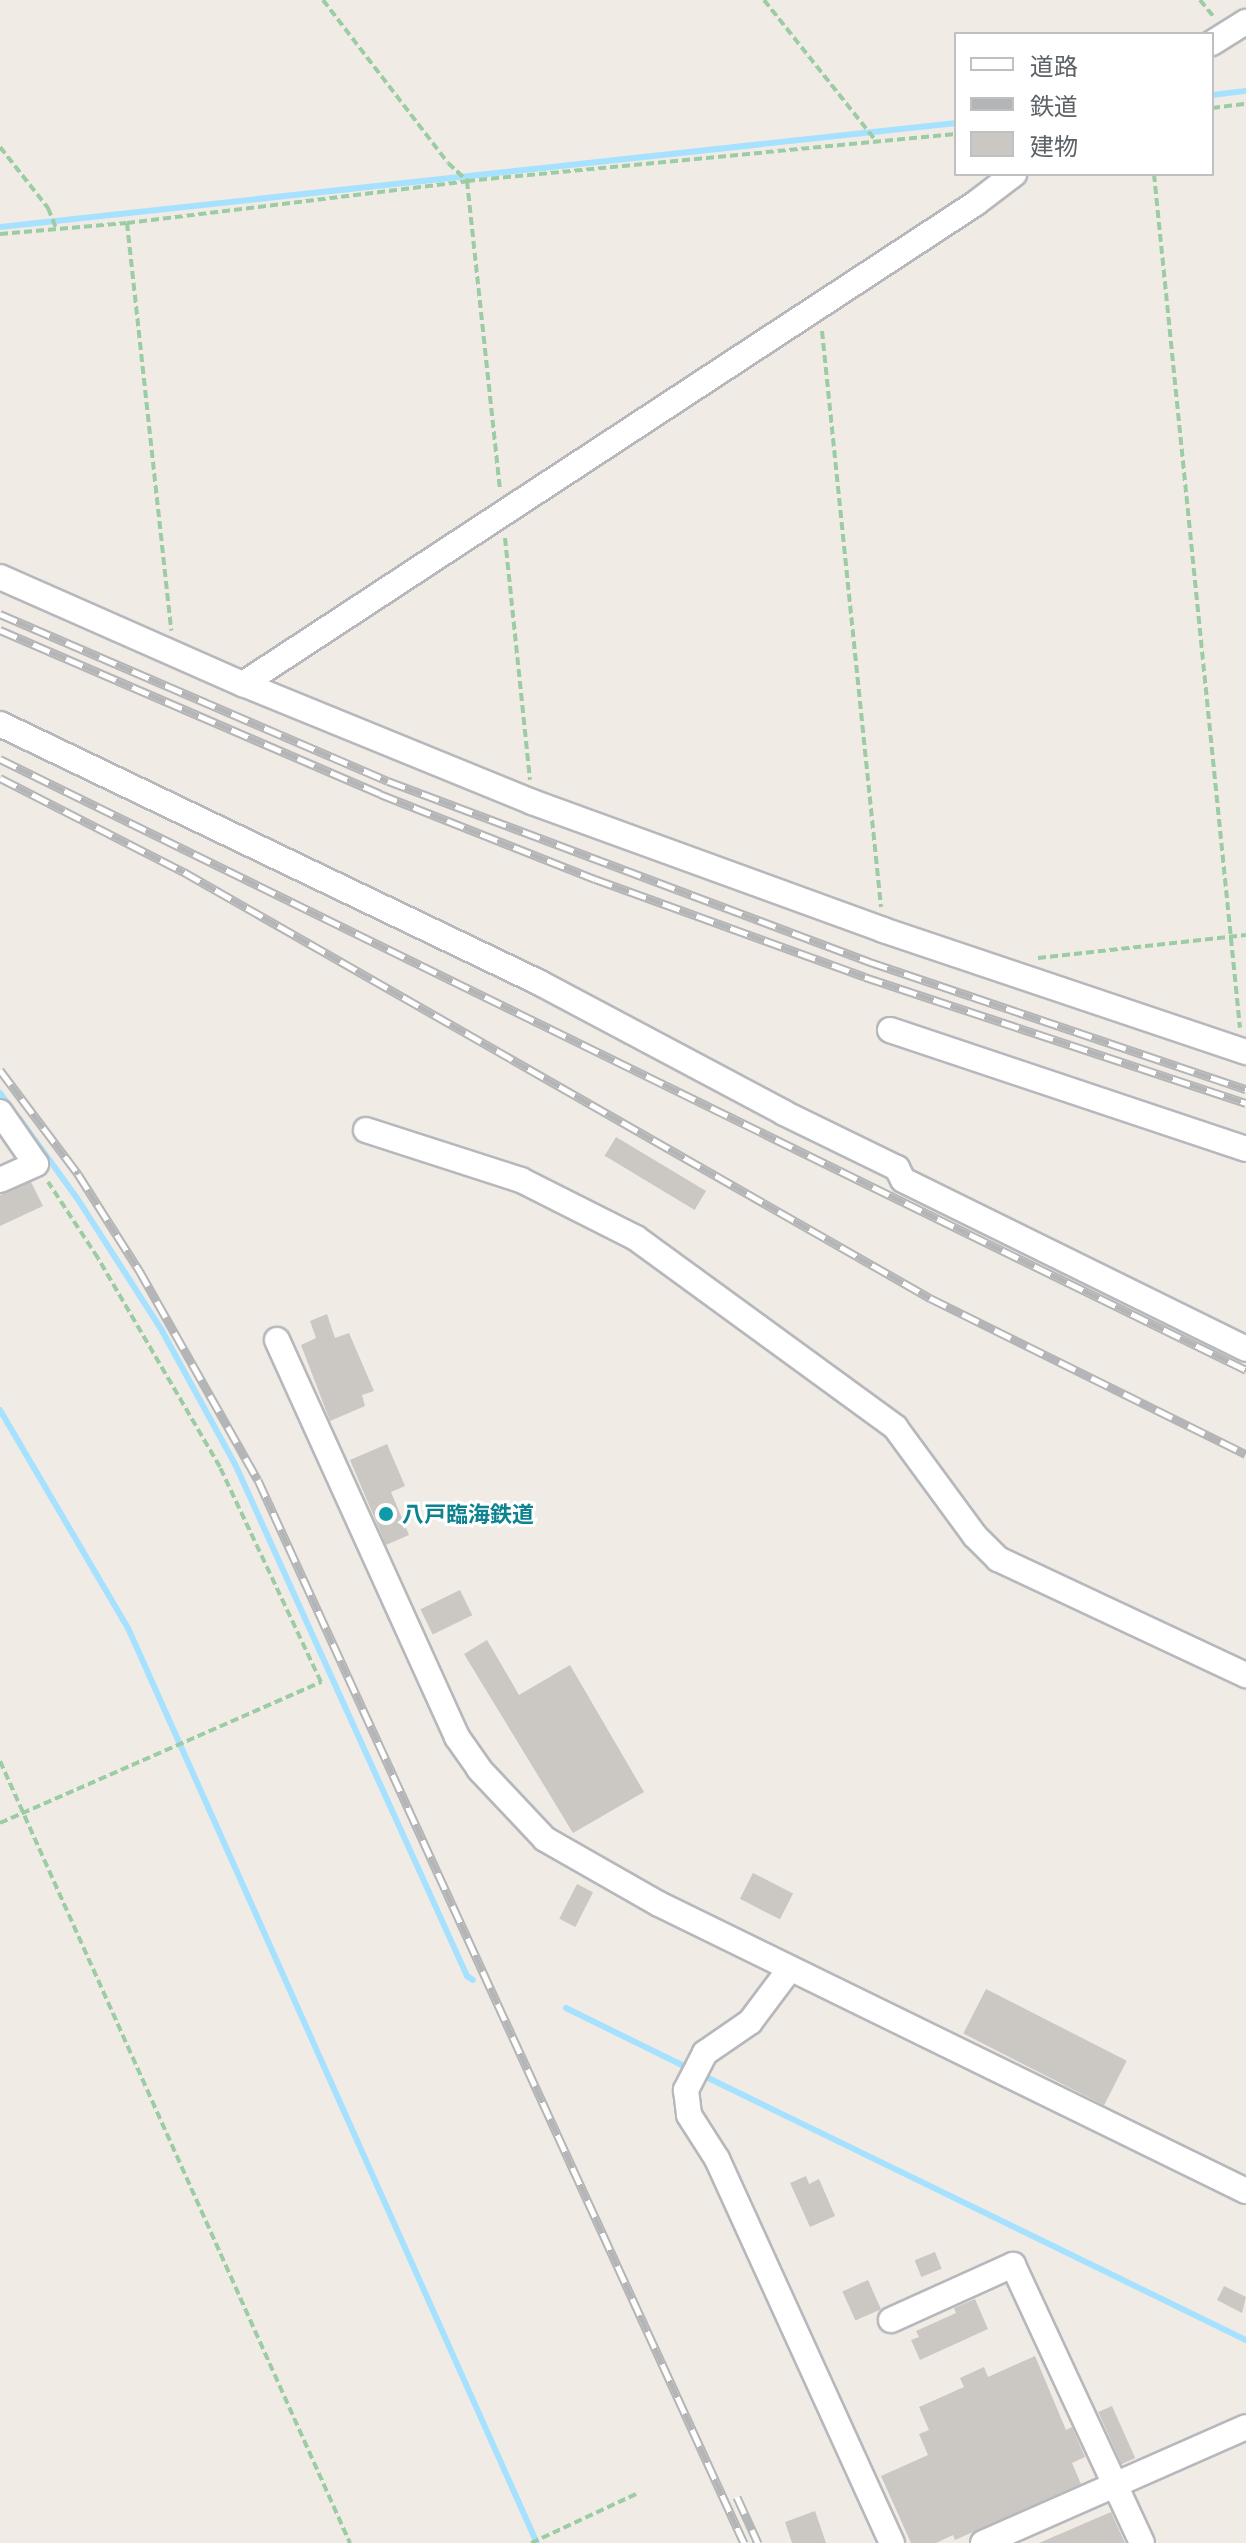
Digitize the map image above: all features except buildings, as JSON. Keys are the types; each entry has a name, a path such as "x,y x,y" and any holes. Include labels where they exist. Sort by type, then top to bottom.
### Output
{"street":[{"path":"1214,42 1246,22"},
{"path":"243,684 976,203 1011,176"},
{"path":"0,577 243,684 532,802 883,930 1244,1051"},
{"path":"0,724 540,983 784,1113 897,1168 903,1180 1246,1349"},
{"path":"890,1030 1246,1149"},
{"path":"0,1112 36,1164 0,1180"},
{"path":"366,1130 521,1180 636,1238 895,1427 975,1536 998,1559 1246,1675"},
{"path":"277,1340 457,1737 479,1769 526,1823 566,1854 789,1970 884,2012 1246,2191"},
{"path":"789,1970 750,2022 705,2053 686,2090 689,2115 717,2159 892,2543"},
{"path":"891,2320 1013,2265 1142,2543"},
{"path":"983,2543 1246,2427"}],"path":[{"path":"323,0 448,163 467,181"},
{"path":"764,0 877,142"},
{"path":"1214,108 1246,104"},
{"path":"0,234 127,223 467,181 954,134"},
{"path":"0,147 48,208 56,228"},
{"path":"1154,176 1244,1051"},
{"path":"127,223 173,653"},
{"path":"819,304 883,930"},
{"path":"1031,958 1246,935"},
{"path":"0,1823 321,1682 220,1467 98,1258 36,1164"},
{"path":"0,1761 350,2543"},
{"path":"531,2543 638,2493"}],"waterway":[{"path":"1214,95 1246,91"},
{"path":"0,227 954,123"},
{"path":"0,1093 12,1109"},
{"path":"19,1118 77,1198 161,1329 235,1464 467,1976 473,1980"},
{"path":"0,1410 128,1628 537,2543"},
{"path":"566,2008 692,2070"},
{"path":"702,2075 1246,2340"}],"railway":[{"path":"0,614 388,781 870,962 1246,1089"},
{"path":"0,630 380,794 595,879 865,977 1246,1103"},
{"path":"0,759 1246,1370"},
{"path":"0,778 184,872 930,1298 1246,1454"},
{"path":"0,1070 78,1174 139,1270 258,1480 744,2543"},
{"path":"737,2497 758,2543"}],"place":[{"name":"八戸臨海鉄道","path":"386,1514"}]}
